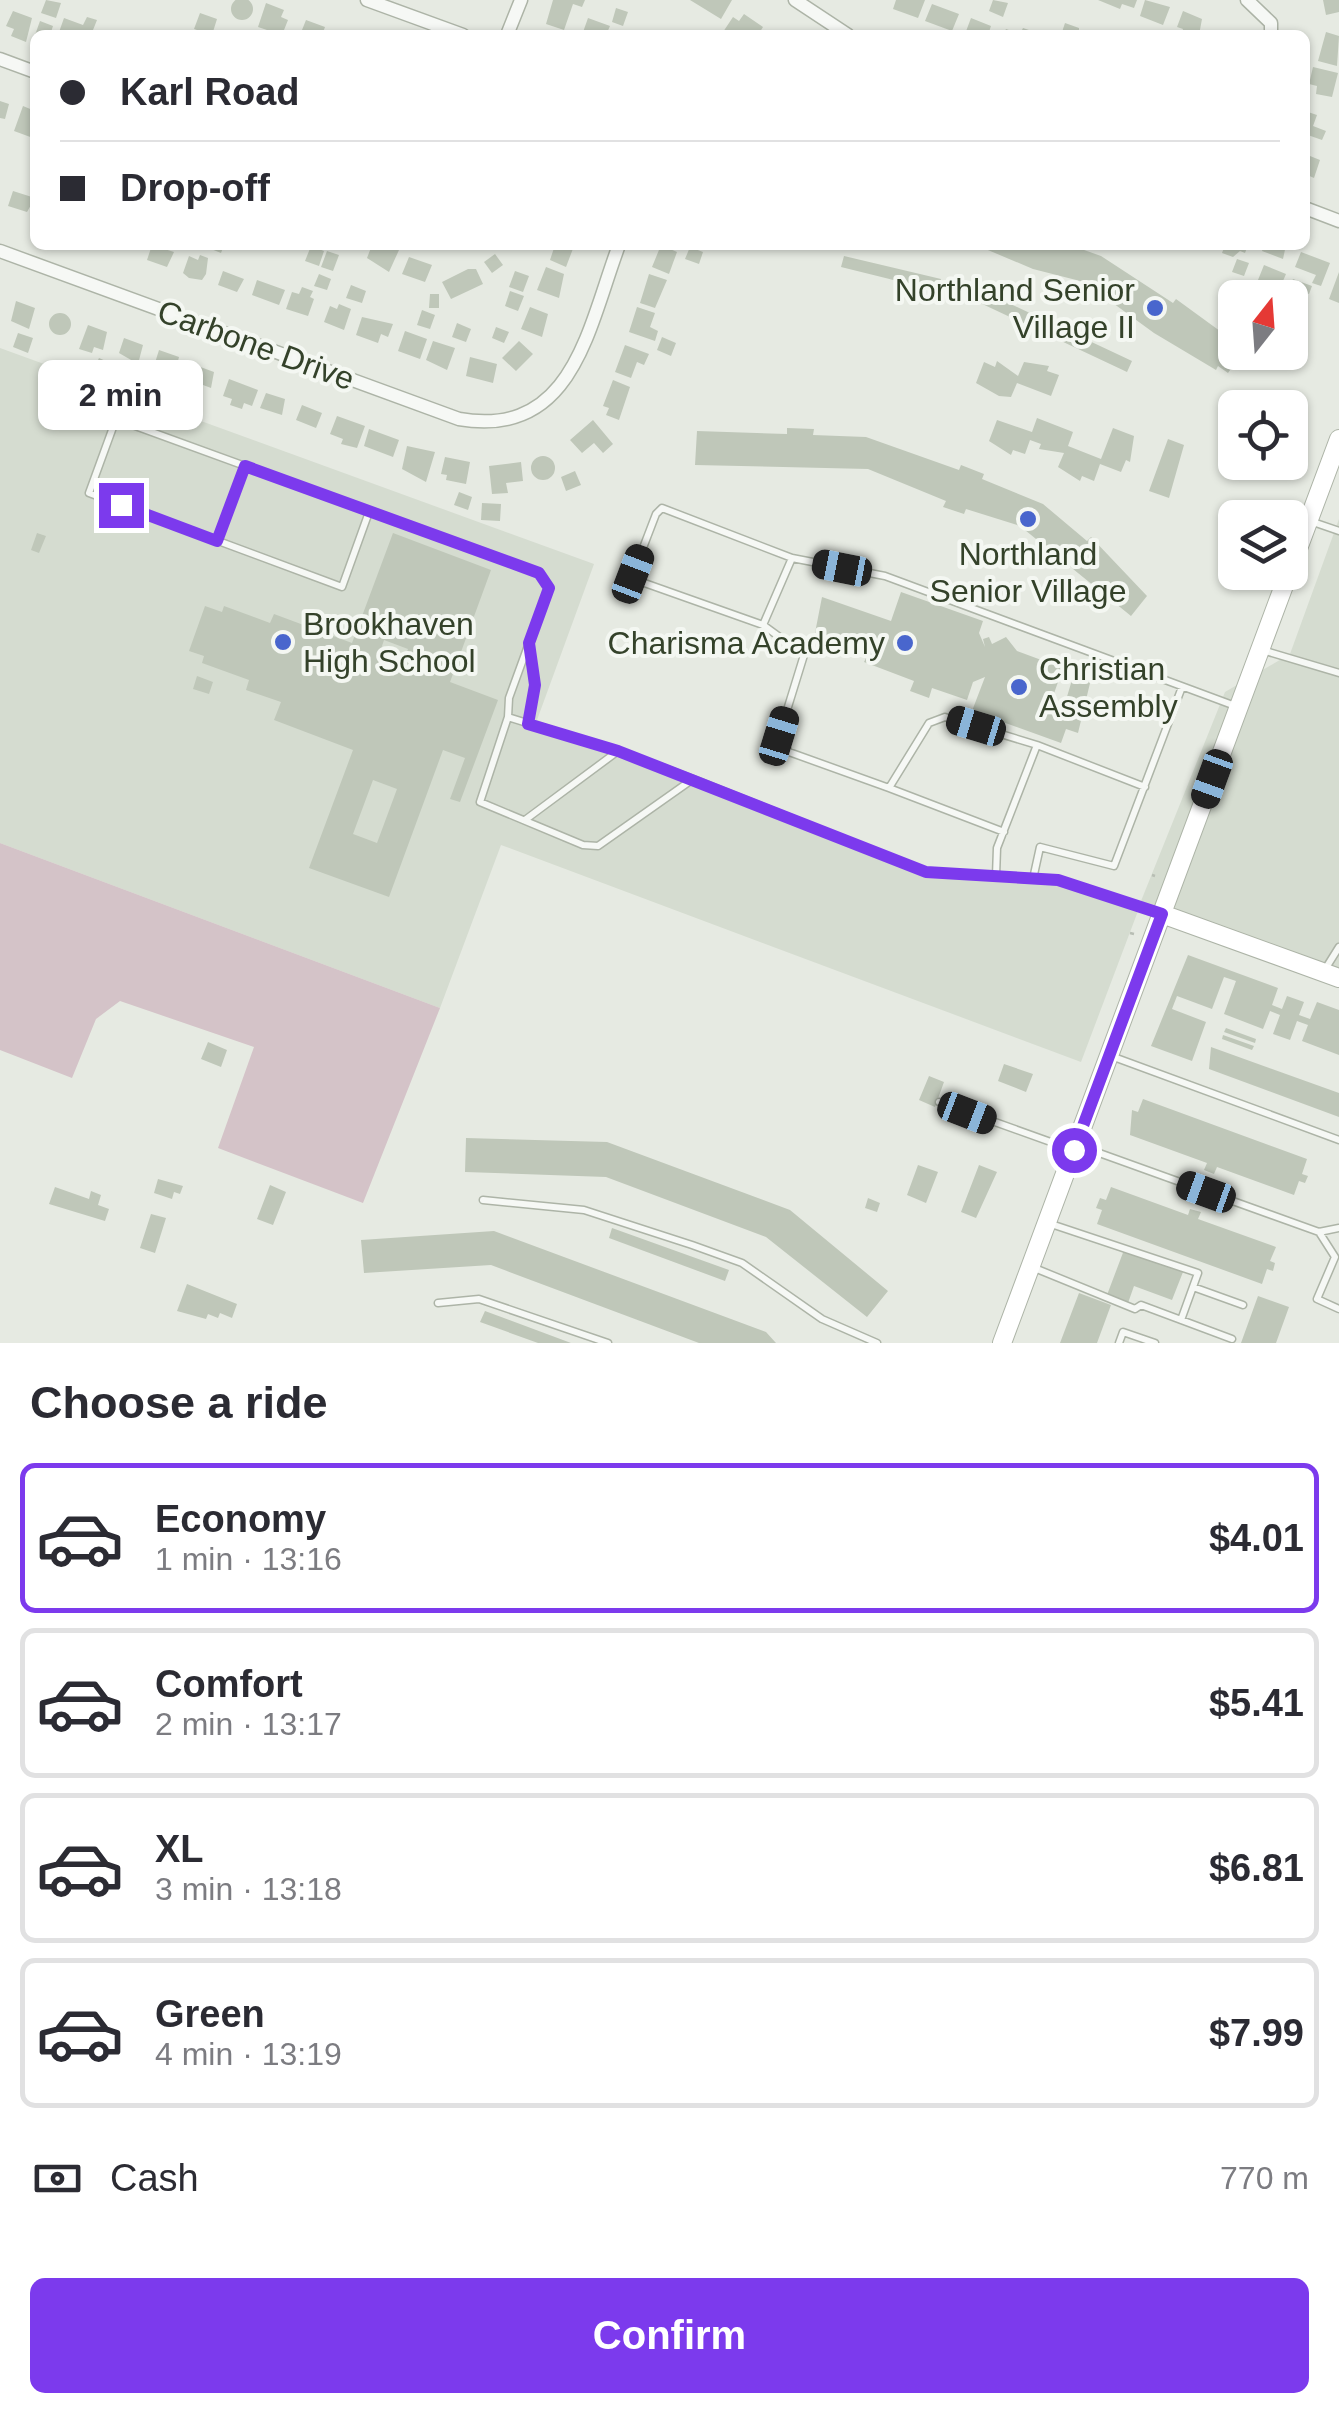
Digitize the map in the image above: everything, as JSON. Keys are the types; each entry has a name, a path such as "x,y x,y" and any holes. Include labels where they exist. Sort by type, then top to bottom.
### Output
{"main road":[{"path":"1309,520 1339,439"},
{"path":"1002,1343 1283,590"},
{"path":"1162,914 1331,975"}],"street":[{"path":"366,0 449,30"},
{"path":"509,30 521,0"},
{"path":"795,0 840,30"},
{"path":"1247,0 1271,24 1271,30"},
{"path":"0,59 30,70"},
{"path":"1310,210 1339,221"},
{"name":"Carbone Drive","path":"0,251 459,419 486,424 514,420 544,404 568,376 617,250"}],"lane":[{"path":"369,512 342,587 90,493 116,419 539,573 549,588 509,698 508,717 480,802 583,845 598,846 693,779"},
{"path":"217,541 245,466"},
{"path":"1004,832 789,752 779,736 804,654 763,626 636,580 633,574 656,514 662,508 792,558 885,576 1239,707"},
{"path":"1309,520 1339,531"},
{"path":"763,626 792,558"},
{"path":"528,724 535,685 529,643"},
{"path":"1260,649 1339,674"},
{"path":"1033,879 1040,848 1114,866 1182,687"},
{"path":"890,788 928,724 945,716 1037,745 1145,786"},
{"path":"508,717 618,751 926,872 1058,880 1162,914"},
{"path":"996,876 1004,832 1037,745"},
{"path":"524,820 618,751"},
{"path":"1331,975 1339,947"},
{"path":"1110,1056 1339,1140"},
{"path":"939,1102 1319,1232 1339,1228"},
{"path":"484,1200 584,1210 742,1263 822,1319 878,1343"},
{"path":"1047,1222 1198,1273 1181,1320"},
{"path":"1319,1232 1335,1257 1317,1300 1339,1310"},
{"path":"1030,1267 1136,1309 1140,1305 1232,1339"},
{"path":"1193,1287 1243,1306"},
{"path":"438,1303 479,1299 608,1343"},
{"path":"1119,1343 1123,1332 1155,1343"}],"shaded area":[{"name":"Brookhaven High School","path":"0,348 594,564 537,720 924,875 1057,885 1137,911 1225,692 1290,654 1339,519 1339,978 1187,923 1138,911 1081,1062 501,845 440,1008 0,843"},
{"path":"0,843 440,1008 363,1203 218,1148 254,1047 120,1001 96,1019 72,1078 0,1050"}],"building":[{"path":"246,-1 252,5 250,17 234,17 234,1"},
{"path":"46,0 61,3 56,18 41,13"},
{"path":"553,0 585,0 582,7 573,4 564,30 546,24"},
{"path":"690,0 732,0 721,19"},
{"path":"896,0 925,0 918,18 893,9"},
{"path":"993,0 1008,3 1003,17 989,11"},
{"path":"1098,0 1137,0 1134,8 1122,4 1120,9"},
{"path":"1145,0 1170,7 1163,25 1140,16"},
{"path":"1323,0 1339,0 1339,12 1326,15"},
{"path":"266,3 284,10 281,17 288,20 284,30 258,27"},
{"path":"932,4 959,14 952,30 925,21"},
{"path":"616,8 628,12 623,26 612,22"},
{"path":"13,11 32,18 26,42 11,36 14,29 6,26"},
{"path":"1183,11 1202,19 1200,30 1177,27"},
{"path":"200,13 217,19 214,30 194,29"},
{"path":"744,14 763,27 724,30 733,17 739,21"},
{"path":"87,17 97,20 93,30 60,30 64,18 83,25"},
{"path":"588,18 610,26 608,30 584,30"},
{"path":"971,18 991,26 990,30 966,30"},
{"path":"306,20 325,27 324,30 302,30"},
{"path":"40,21 53,26 52,30 37,30"},
{"path":"1065,23 1079,28 1079,30 1063,30"},
{"path":"1326,32 1339,36 1337,66 1318,61"},
{"path":"1313,67 1338,73 1332,97 1316,94 1317,86 1310,84"},
{"path":"0,101 9,104 5,119 0,118"},
{"path":"23,106 30,109 30,137 14,131"},
{"path":"1310,113 1317,115 1313,126 1326,131 1322,140 1310,136"},
{"path":"1310,156 1320,160 1314,178 1310,176"},
{"path":"13,191 30,196 27,212 8,206"},
{"path":"150,250 174,252 167,267 147,260"},
{"path":"309,250 324,251 319,266 305,261"},
{"path":"370,250 399,250 389,272 367,258"},
{"path":"553,250 572,250 566,267 550,260"},
{"path":"659,250 677,252 669,274 652,267"},
{"path":"689,250 703,252 699,264 685,259"},
{"name":"Northland Senior Village II","path":"988,250 1084,250 1101,256 1173,303 1176,299 1218,330 1216,370 1154,333 1084,282 1033,269"},
{"path":"1223,250 1246,250 1233,257 1222,253"},
{"path":"1262,250 1285,250 1283,259"},
{"path":"327,251 339,255 333,271 321,267"},
{"path":"1301,252 1330,263 1321,286 1312,283 1316,275 1295,267"},
{"path":"495,254 503,265 492,273 484,262"},
{"path":"200,255 208,258 206,274 202,280 189,278 183,273 189,256 198,260"},
{"path":"844,256 941,279 938,291 841,267"},
{"path":"409,257 432,265 425,282 402,274"},
{"path":"1237,259 1249,263 1244,276 1232,272"},
{"path":"1264,265 1286,274 1283,280 1258,280"},
{"path":"546,267 564,274 559,298 537,290"},
{"path":"476,269 483,284 451,299 442,282"},
{"path":"223,271 244,279 237,292 218,285"},
{"path":"515,271 529,276 523,292 509,287"},
{"path":"1339,272 1339,303 1329,299"},
{"path":"319,274 331,279 327,290 314,286"},
{"path":"649,274 667,280 655,308 640,303"},
{"path":"257,280 285,290 279,305 252,295"},
{"path":"966,283 1132,361 1127,372 961,294"},
{"path":"351,285 366,291 362,303 346,298"},
{"path":"302,287 313,291 308,316 286,309 292,292 299,294"},
{"path":"510,291 524,296 518,311 505,306"},
{"path":"430,294 439,294 439,308 429,308"},
{"path":"16,301 35,308 29,329 11,321"},
{"path":"339,304 351,309 344,330 324,322 330,306 337,309"},
{"path":"530,307 548,314 542,337 521,329"},
{"path":"637,307 655,313 650,327 658,331 655,341 629,332"},
{"path":"422,310 435,315 430,329 417,325"},
{"path":"60,313 68,316 68,332 60,335 52,332 49,324 52,316"},
{"path":"362,317 393,324 388,337 381,334 378,343 356,335"},
{"path":"457,323 471,329 466,342 452,337"},
{"path":"88,325 107,332 103,350 94,347 92,353 79,349"},
{"path":"496,327 509,332 504,343 492,338"},
{"path":"405,331 427,339 420,359 398,351"},
{"path":"18,333 33,338 28,353 13,347"},
{"path":"662,337 676,343 671,356 657,350"},
{"path":"124,338 143,345 138,364 119,353"},
{"path":"433,341 455,348 447,370 426,360"},
{"path":"519,341 533,354 516,371 502,358"},
{"path":"625,345 649,354 644,365 637,362 631,378 615,372"},
{"path":"159,350 179,357 175,373 154,366"},
{"path":"470,357 497,364 493,383 466,376"},
{"path":"99,358 108,362 103,375 93,371"},
{"path":"997,361 1018,376 1024,362 1049,366 1047,371 1059,375 1051,396 1017,383 1011,397 999,396 976,383 984,362 995,367"},
{"path":"195,365 214,372 211,388 190,380"},
{"path":"128,369 143,375 134,394 127,392 130,384 124,382"},
{"path":"229,379 258,390 252,406 244,403 242,409 230,405 232,399 223,396"},
{"path":"613,380 630,387 619,420 606,415 609,408 603,406"},
{"path":"162,384 179,390 174,404 157,398"},
{"path":"266,393 285,399 282,415 260,408"},
{"path":"302,405 322,413 316,428 296,420"},
{"path":"337,416 365,426 357,448 341,444 343,439 330,434"},
{"path":"1037,418 1073,432 1068,446 1101,459 1113,428 1134,436 1130,462 1126,460 1121,472 1100,464 1094,481 1082,476 1080,481 1058,467 1064,453 1039,449 1041,444 1030,440 1025,454 1013,450 1011,455 989,441 997,420 1032,432"},
{"path":"593,420 613,444 603,453 594,443 582,453 570,440"},
{"name":"Northland Senior Village","path":"787,428 814,429 813,435 866,437 959,470 961,465 984,474 982,479 1043,504 1087,541 1091,537 1147,596 1131,616 1020,526 966,509 964,514 943,507 946,501 868,469 695,465 697,431 787,434"},
{"path":"369,429 399,440 393,457 364,446"},
{"path":"1168,439 1184,445 1169,498 1149,491"},
{"path":"407,446 435,452 426,482 402,469"},
{"path":"543,456 555,468 543,480 531,468"},
{"path":"445,457 470,462 466,484 446,480 447,475 441,474"},
{"path":"521,462 523,481 506,483 508,493 492,494 489,466"},
{"path":"575,471 581,485 566,491 561,477"},
{"path":"459,492 472,497 468,510 454,505"},
{"path":"482,503 501,504 500,521 481,520"},
{"path":"37,533 46,536 39,553 31,550"},
{"path":"393,533 491,570 450,682 498,700 460,802 450,799 465,758 443,750 389,897 309,868 353,750 274,720 281,702 246,690 249,680 202,663 204,656 189,651 205,606 222,612 224,606 270,623 274,614 352,643","holes":["384,640 408,649 402,664 379,655","373,780 397,789 377,843 353,834"]},
{"name":"Charisma Academy","path":"901,592 983,621 979,633 985,647 983,639 989,637 992,644 1006,637 1017,651 1063,668 1047,713 1061,717 1074,673 1091,679 1078,733 1066,729 1061,743 972,711 985,677 973,682 967,700 932,688 929,698 910,691 914,681 864,662 867,656 814,638 822,597 891,621"},
{"path":"197,676 213,682 209,694 193,689"},
{"path":"1188,955 1278,988 1272,1005 1282,1009 1287,996 1304,1002 1299,1015 1310,1019 1317,1002 1339,1010 1339,1055 1302,1041 1308,1025 1297,1021 1290,1040 1273,1034 1280,1015 1270,1011 1263,1029 1224,1014 1236,981 1224,977 1212,1009 1177,996 1172,1009 1206,1022 1192,1061 1151,1046"},
{"path":"1226,1028 1256,1039 1255,1043 1224,1032"},
{"path":"1223,1035 1254,1046 1252,1050 1222,1039"},
{"path":"208,1042 227,1050 221,1067 201,1059"},
{"path":"1211,1047 1339,1093 1339,1117 1209,1069"},
{"path":"1004,1064 1033,1074 1026,1092 998,1081"},
{"path":"929,1076 944,1082 935,1107 919,1100"},
{"path":"1143,1099 1307,1159 1302,1174 1308,1176 1305,1183 1299,1181 1294,1195 1217,1167 1214,1174 1204,1170 1207,1163 1130,1135 1132,1110 1138,1112"},
{"path":"466,1138 607,1142 790,1210 888,1291 867,1317 766,1237 606,1177 465,1172"},
{"path":"918,1165 938,1172 926,1203 907,1195"},
{"path":"979,1165 997,1172 976,1218 961,1212"},
{"path":"158,1179 183,1186 180,1194 174,1192 172,1199 154,1193"},
{"path":"270,1185 286,1192 273,1225 257,1219"},
{"path":"55,1187 89,1199 91,1191 101,1195 98,1205 109,1209 105,1221 49,1204"},
{"path":"1111,1187 1188,1215 1190,1209 1201,1212 1198,1219 1276,1247 1270,1261 1275,1263 1273,1271 1267,1269 1262,1284 1097,1224 1102,1210 1096,1208 1100,1198 1106,1200"},
{"path":"868,1198 880,1203 877,1212 865,1208"},
{"path":"151,1214 166,1218 155,1253 140,1248"},
{"path":"612,1228 729,1270 725,1281 609,1238"},
{"path":"494,1231 766,1332 776,1343 699,1343 491,1265 364,1273 361,1240"},
{"path":"1124,1250 1183,1272 1172,1300 1134,1286 1128,1303 1107,1295"},
{"path":"187,1284 237,1304 232,1318 220,1313 218,1318 208,1314 206,1319 177,1311"},
{"path":"1079,1293 1111,1305 1097,1343 1060,1343"},
{"path":"1258,1296 1289,1307 1276,1343 1241,1343"},
{"path":"485,1311 571,1343 538,1343 480,1322"}],"place":[{"name":"Northland Senior Village II","path":"1155,308"},
{"name":"Northland Senior Village","path":"1028,519"},
{"name":"Brookhaven High School","path":"283,642"},
{"name":"Charisma Academy","path":"905,643"},
{"name":"Christian Assembly","path":"1019,687"}],"route":[{"path":"121,505 217,541 245,466 539,573 549,588 529,643 535,685 528,724 618,751 926,872 1058,880 1162,914 1074,1150"}]}
